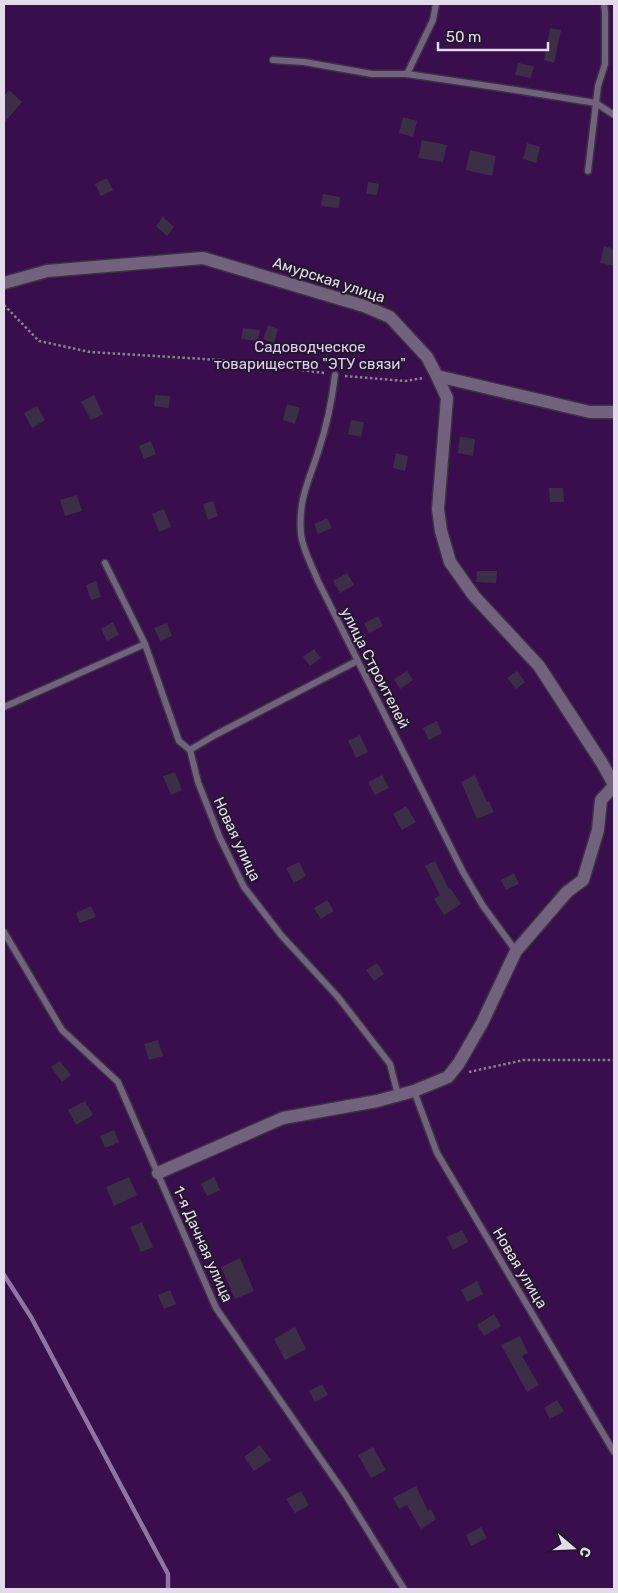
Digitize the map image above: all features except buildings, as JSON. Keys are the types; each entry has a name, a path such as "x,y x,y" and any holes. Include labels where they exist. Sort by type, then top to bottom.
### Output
{"street":[{"name":"Амурская улица","path":"4,283 47,271 203,258 364,306 390,317 426,357 447,398 438,508 441,531 450,562 474,596 539,666 602,763 614,785"},
{"path":"437,376 590,412 614,412"},
{"path":"158,1174 283,1118 377,1101 414,1091 448,1077 459,1063 482,1023 516,951 567,892 583,880 598,830 601,800 614,785"}],"lane":[{"path":"407,74 433,20 436,4"},
{"path":"588,171 598,86 605,64 606,12 604,4"},
{"path":"273,60 304,62 372,74 407,74 509,88 596,103 614,115"},
{"name":"улица Строителей","path":"335,375 331,407 319,451 308,478 302,501 301,536 318,581 463,872 483,906 516,951"},
{"name":"Новая улица","path":"105,563 145,644 179,741 190,750 198,782 220,838 244,887 281,936 338,997 390,1064 398,1095"},
{"path":"4,707 145,644"},
{"path":"190,750 215,734 357,661"},
{"name":"1-я Дачная улица","path":"4,932 62,1030 118,1082 216,1308 345,1494 404,1589"},
{"name":"Новая улица","path":"414,1091 438,1153 614,1452"}],"path":[{"path":"4,305 39,341 90,352 220,360 335,375 405,381 437,376"},
{"path":"448,1077 524,1060 614,1060"}],"green space":[{"name":"Садоводческое товарищество \"ЭТУ связи\"","path":"4,4 614,4 614,1589 4,1589"}],"waterway":[{"path":"4,1275 31,1317 168,1574 168,1589"}]}
